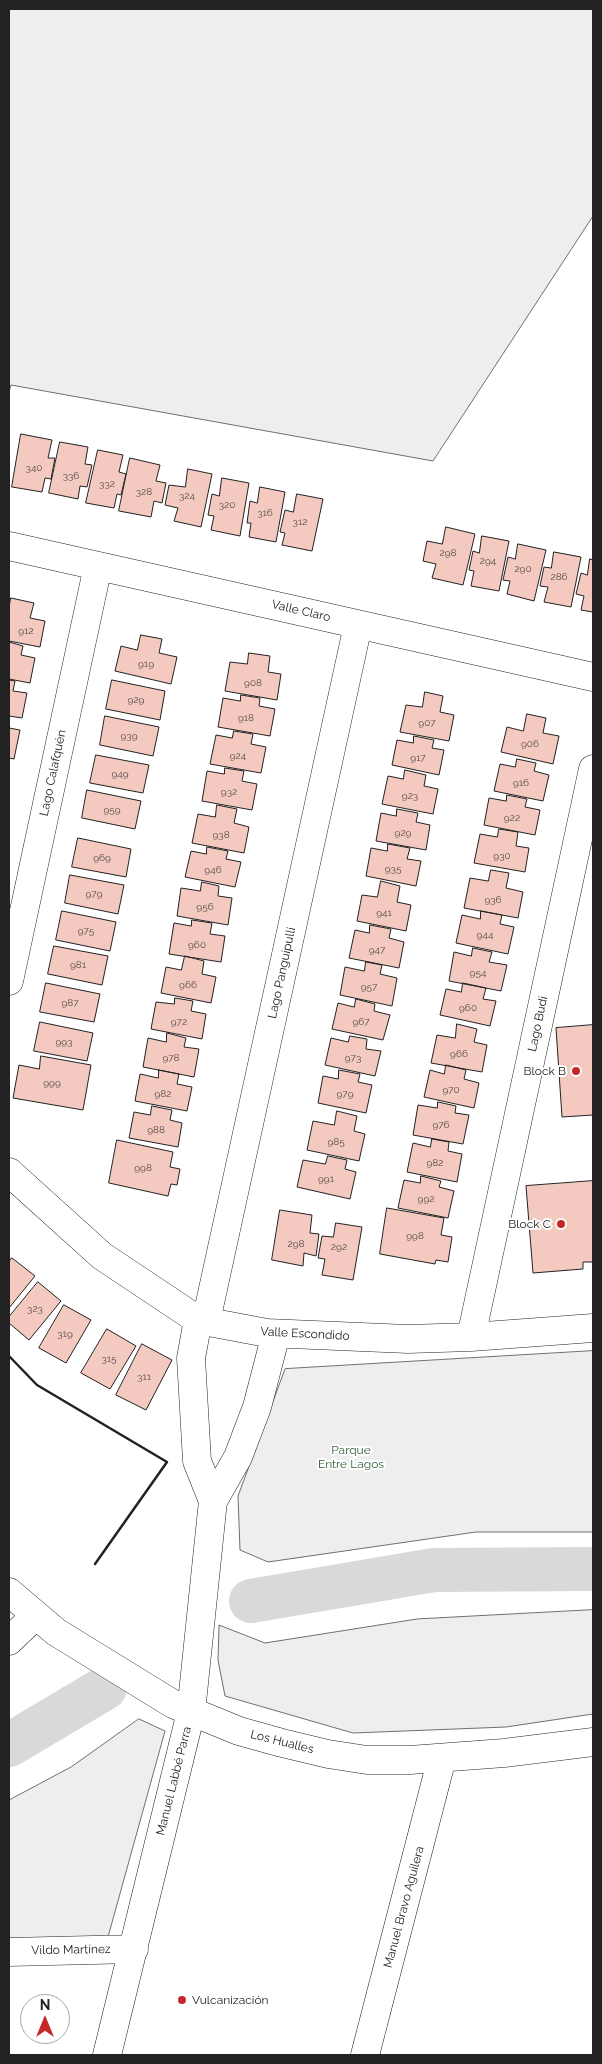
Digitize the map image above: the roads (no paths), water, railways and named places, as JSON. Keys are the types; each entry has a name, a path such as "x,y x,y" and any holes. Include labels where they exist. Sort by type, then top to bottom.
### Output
{"street":[{"name":"Valle Claro","path":"9,546 593,677"},
{"name":"Lago Calafquén","path":"9,981 98,566"},
{"name":"Lago Panguipulli","path":"202,1321 358,625"},
{"name":"Lago Budi","path":"471,1337 593,769"},
{"name":"Valle Escondido","path":"9,1172 102,1256 202,1321 276,1334 408,1339 471,1337 593,1328"},
{"name":"Manuel Labbé Parra","path":"202,1321 191,1358 197,1461 214,1501"},
{"name":"Manuel Labbé Parra","path":"107,2055 191,1712 214,1501 238,1457 251,1424 276,1334"},
{"name":"Los Hualles","path":"9,1592 56,1632 173,1704 239,1731 328,1754 367,1760 442,1758 504,1753 593,1742"},
{"path":"9,1641 35,1616"},
{"name":"Manuel Bravo Aguilera","path":"365,2055 442,1758"},
{"name":"Vildo Martínez","path":"9,1952 134,1949"}],"waterway":[{"path":"251,1601 434,1570 593,1569"},
{"path":"9,1745 105,1688"}],"place":[{"name":"Block B","path":"576,1071"},
{"name":"Block C","path":"561,1224"},
{"name":"Vulcanización","path":"182,2000"}],"park label":[{"name":"Parque Entre Lagos","path":"351,1457"}]}
